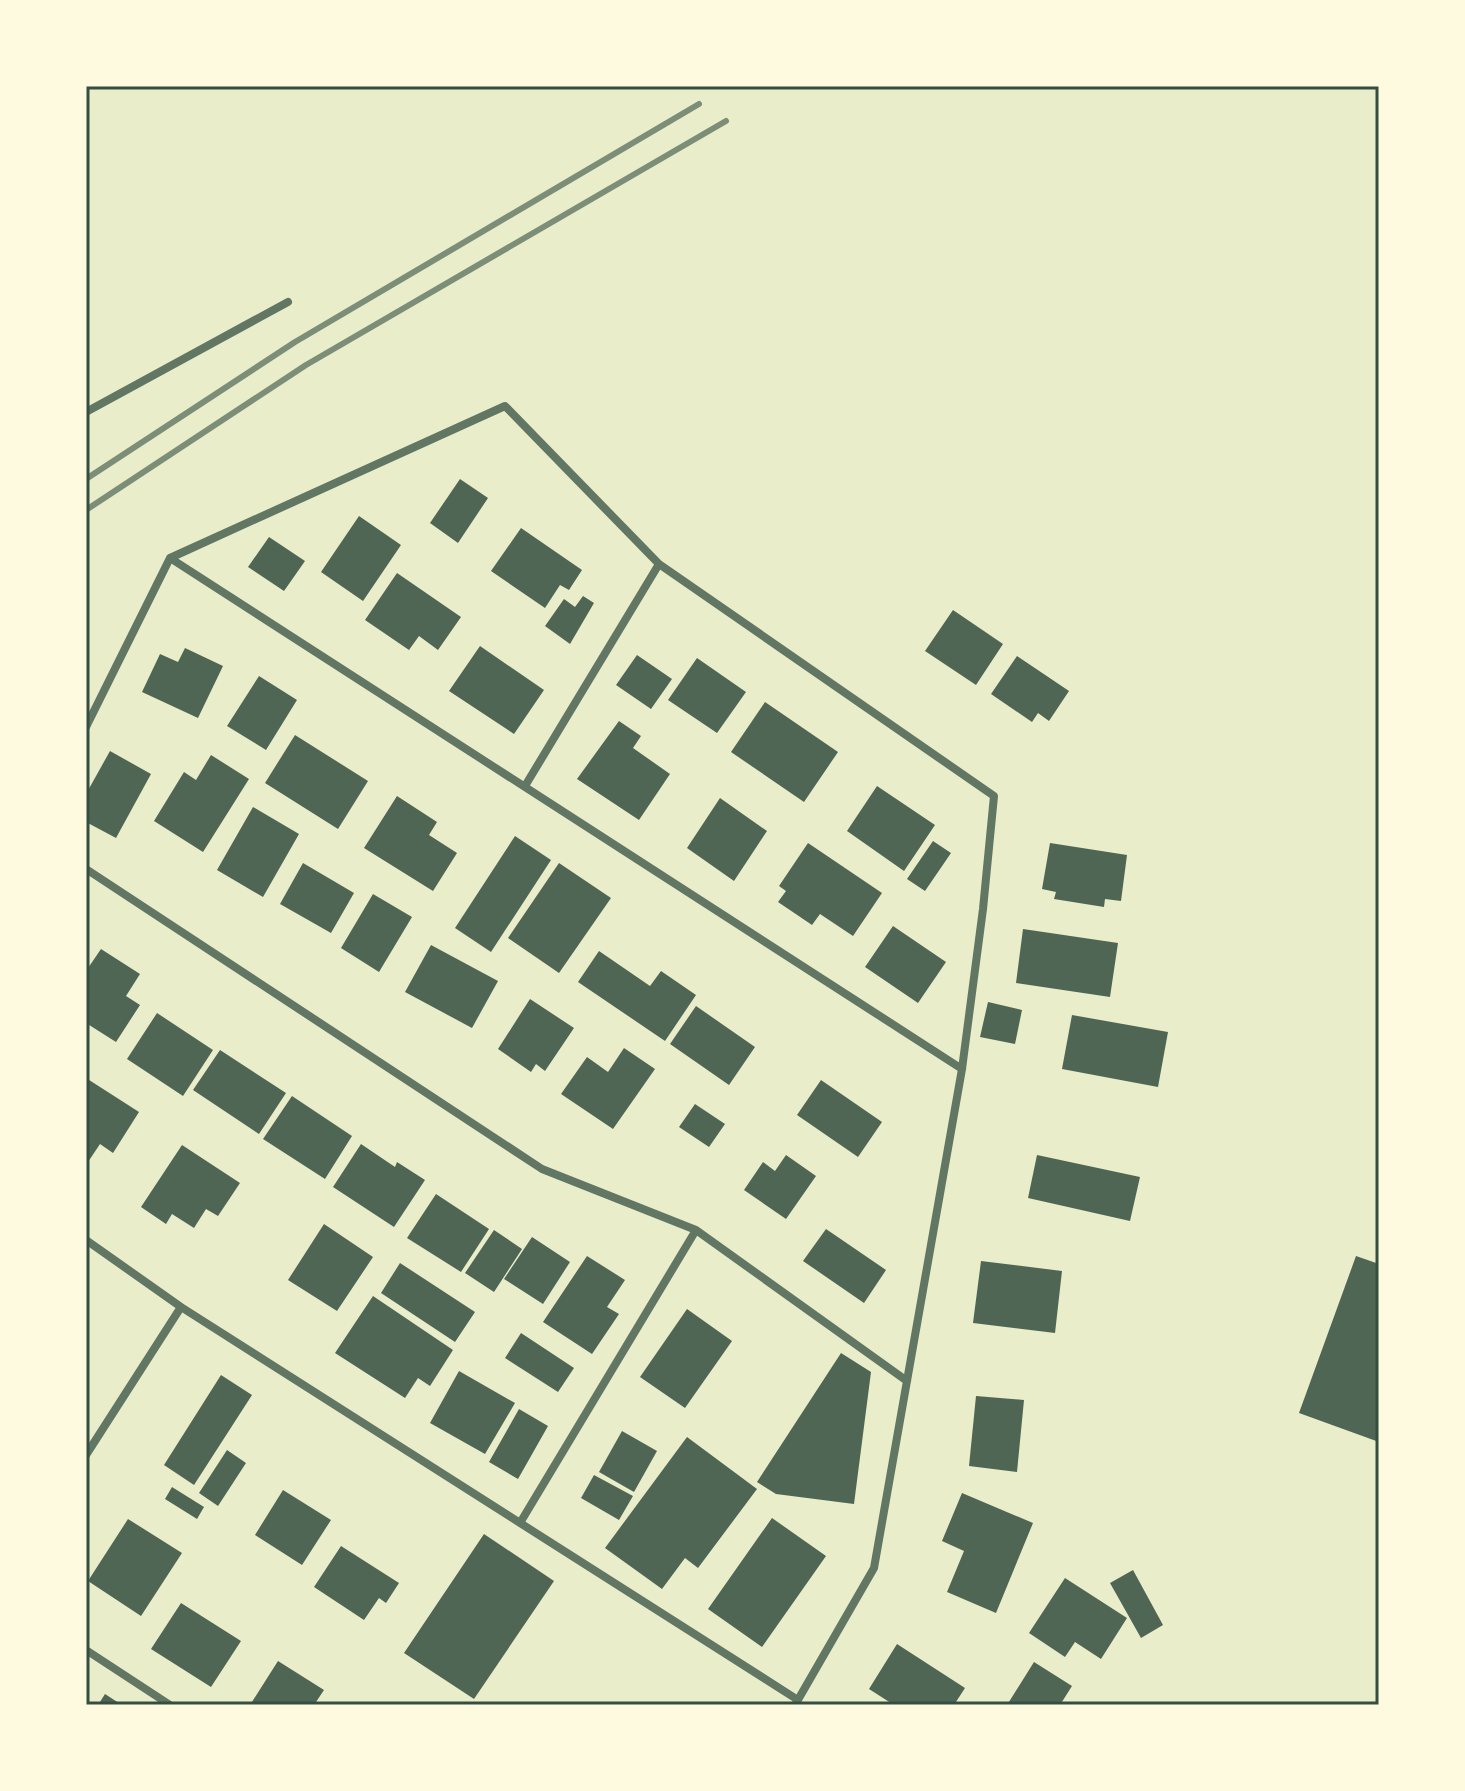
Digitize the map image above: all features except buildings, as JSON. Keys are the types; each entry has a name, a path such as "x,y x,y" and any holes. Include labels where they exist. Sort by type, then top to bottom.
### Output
{"street":[{"path":"86,412 288,302"},
{"path":"86,727 170,558 505,406 659,564 994,796 962,1069 874,1568 796,1703 181,1307 86,1240"},
{"path":"170,558 962,1069"},
{"path":"525,786 659,564"},
{"path":"86,869 542,1169 696,1230 907,1381"},
{"path":"520,1523 696,1230"},
{"path":"86,1455 181,1307"},
{"path":"86,1650 170,1705"}],"railway":[{"path":"86,479 295,342 699,104"},
{"path":"86,510 306,365 726,121"}]}
